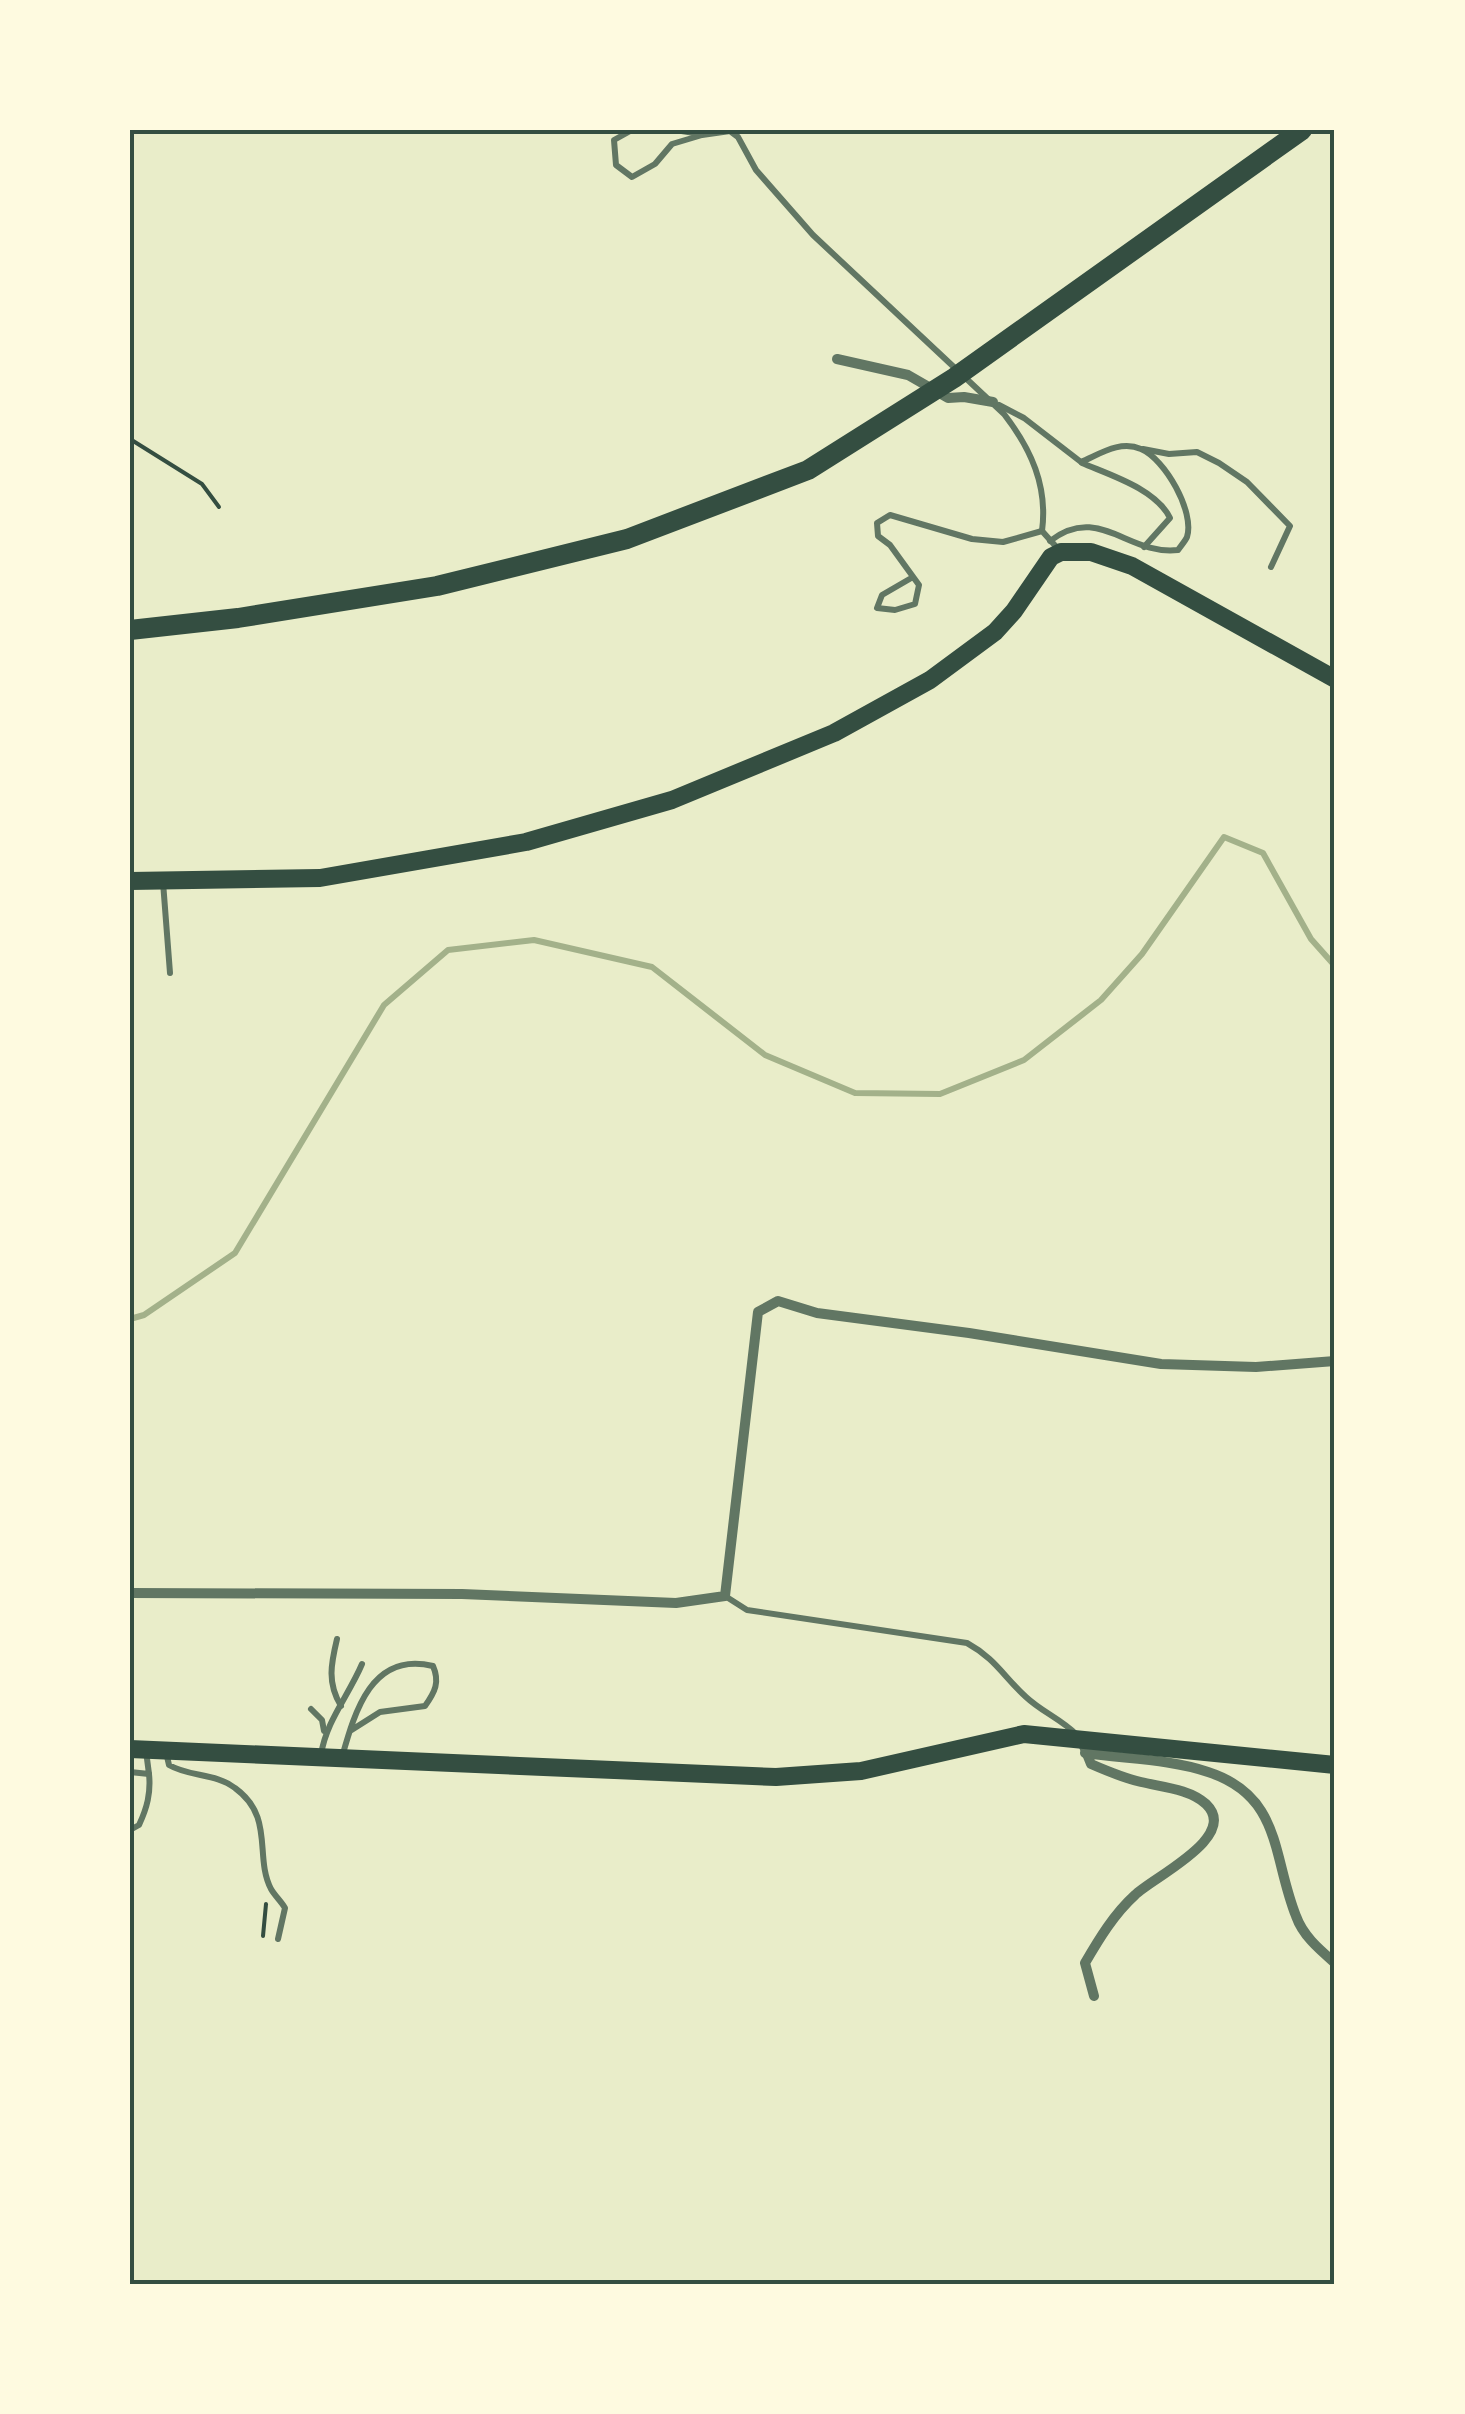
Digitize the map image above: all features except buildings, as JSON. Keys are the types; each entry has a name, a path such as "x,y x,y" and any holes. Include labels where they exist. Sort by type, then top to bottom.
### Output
{"highway":[{"path":"130,630 238,618 437,586 627,539 808,470 954,378 1302,130"}],"main road":[{"path":"130,881 320,878 526,842 672,800 834,732 930,680 995,632 1014,611 1055,546 1091,552 1132,566 1335,679"},
{"path":"138,1749 776,1777 861,1772 1024,1734 1083,1746 1335,1764"}],"street":[{"path":"837,359 908,375 948,398 964,396 993,402"},
{"path":"130,1593 462,1594 676,1603 725,1596 758,1312 778,1302 818,1313 1160,1364 1256,1368 1335,1360"},
{"path":"1083,1746 1204,1770 1243,1789 1271,1826 1297,1920 1335,1964"},
{"path":"1083,1746 1091,1764 1190,1795 1207,1805 1214,1818 1212,1834 1200,1848 1135,1895 1099,1939 1086,1964 1094,1996"}],"lane":[{"path":"632,130 614,140 616,165 632,176 656,164 672,144 702,134 730,131 738,137 756,170 813,236 993,402 1027,444 1044,513 1042,531 1055,546 1065,530 1086,526 1157,552 1178,550 1187,538 1187,513 1168,476 1142,449"},
{"path":"675,130 702,134"},
{"path":"993,402 1024,418 1081,462 1116,477 1164,507 1170,518 1144,547"},
{"path":"1081,462 1115,446 1170,454 1196,452 1247,482 1290,526 1271,567"},
{"path":"913,578 882,595 877,608 894,610 915,604 919,586 890,545 878,536 877,523 890,514 988,541 1003,542 1042,531"},
{"path":"163,881 170,973"},
{"path":"725,1596 748,1610 967,1643 989,1655 1023,1694 1040,1709 1061,1719 1083,1746"},
{"path":"337,1639 330,1664 331,1683 340,1706"},
{"path":"342,1758 350,1731 372,1682 385,1672 416,1662 432,1666 437,1676 436,1692 425,1706 380,1712 350,1731"},
{"path":"321,1756 325,1733 362,1664"},
{"path":"311,1708 322,1720 325,1733"},
{"path":"130,1830 140,1825 150,1788 138,1749"},
{"path":"165,1751 169,1765 235,1787 249,1802 258,1818 272,1890 285,1908 278,1939"},
{"path":"130,1772 148,1774"}],"path":[{"path":"130,439 202,484 219,506"},
{"path":"263,1936 272,1890"}],"waterway":[{"path":"130,1319 144,1315 235,1253 384,1005 448,950 534,940 652,967 765,1055 855,1093 940,1094 1024,1060 1101,1000 1142,954 1224,837 1263,853 1311,939 1335,966"}]}
